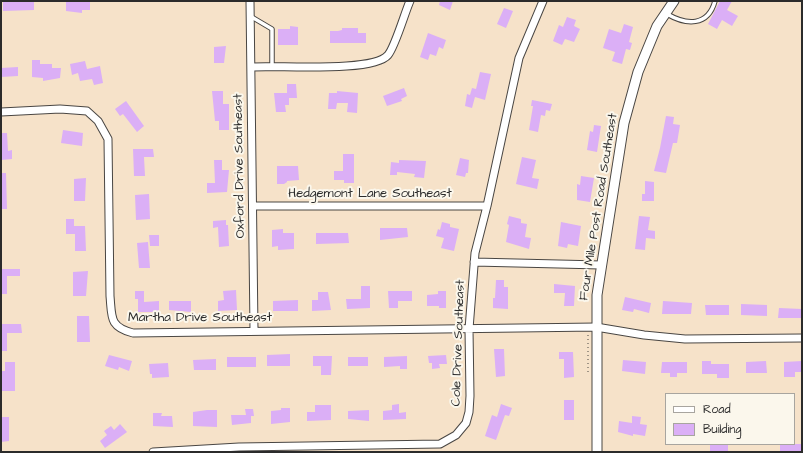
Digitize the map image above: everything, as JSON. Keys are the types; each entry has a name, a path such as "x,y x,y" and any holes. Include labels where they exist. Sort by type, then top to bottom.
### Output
{"main road":[{"name":"Four Mile Post Road Southeast","path":"597,452 597,295 601,264 618,172 624,123 638,72 657,26 674,1"}],"street":[{"name":"Oxford Drive Southeast","path":"250,1 254,330"},
{"path":"251,67 346,66 380,61 389,54 410,1"},
{"name":"Cole Drive Southeast","path":"153,452 239,447 440,444 456,436 466,423 469,412 469,329 474,262 519,58 543,1"},
{"name":"Martha Drive Southeast","path":"1,112 60,109 87,111 98,121 108,139 110,296 112,316 115,326 122,330 133,333 254,330 596,327 644,335 685,339 802,338"},
{"name":"Hedgemont Lane Southeast","path":"253,206 487,206"},
{"path":"474,262 601,264"}],"lane":[{"path":"666,13 688,23 696,22 713,9 715,1"},
{"path":"250,16 272,29 272,66"}],"building":[{"path":"3,1 34,1 34,10 3,11"},
{"path":"66,1 90,1 90,10 82,10 82,13 66,11"},
{"path":"440,1 453,1 450,10 439,5"},
{"path":"720,1 732,1 727,10 738,16 732,26 722,20 717,29 708,24"},
{"path":"504,8 513,11 506,28 497,24"},
{"path":"567,17 576,20 574,26 580,29 574,42 565,39 562,45 553,41 559,25 563,27"},
{"path":"624,24 633,27 629,42 632,43 630,50 626,49 622,64 612,61 615,52 603,48 609,29 621,33"},
{"path":"290,26 298,27 298,45 278,45 278,29 290,29"},
{"path":"342,28 358,28 358,33 366,33 366,43 330,43 330,31 342,30"},
{"path":"428,33 446,40 443,49 439,47 436,56 430,54 428,60 420,57"},
{"path":"226,46 224,63 214,63 214,47"},
{"path":"32,60 40,60 40,64 52,64 52,68 61,68 60,78 43,81 43,78 32,77"},
{"path":"85,61 87,69 100,66 103,83 94,85 92,79 80,81 78,73 72,75 70,64"},
{"path":"18,67 18,76 1,77 1,68"},
{"path":"480,72 491,74 485,100 475,97 472,108 465,106 467,94 470,95 472,88 476,89"},
{"path":"287,84 296,84 297,98 289,98 289,105 285,105 286,112 276,112 274,93 287,93"},
{"path":"404,88 407,96 401,99 402,101 387,106 383,96"},
{"path":"212,91 223,91 223,104 229,104 229,130 219,130 219,121 215,121"},
{"path":"337,91 358,93 357,113 347,112 348,103 337,103 336,109 328,109 329,93 337,93"},
{"path":"532,100 552,104 550,111 546,110 545,116 541,115 538,132 529,130 533,106 531,106"},
{"path":"126,101 144,126 137,132 123,114 120,116 115,109"},
{"path":"666,116 674,117 673,124 680,125 677,143 673,143 666,173 654,171"},
{"path":"594,125 601,126 597,152 587,150 590,131 593,132"},
{"path":"63,130 83,133 82,146 61,143"},
{"path":"1,133 7,133 8,151 12,150 12,159 1,160"},
{"path":"133,149 153,149 154,157 144,157 145,176 134,176"},
{"path":"343,154 354,154 354,183 344,183 344,180 334,180 334,171 343,171"},
{"path":"522,157 536,160 532,178 539,179 537,189 516,184"},
{"path":"460,158 469,160 468,173 466,173 465,177 456,175"},
{"path":"214,160 222,160 222,170 229,170 227,192 207,193 207,183 215,183"},
{"path":"399,160 426,161 424,178 414,177 415,174 397,172 397,175 390,175 391,162 399,163"},
{"path":"277,166 298,166 299,180 287,181 284,184 277,184"},
{"path":"1,173 6,173 7,209 1,209"},
{"path":"581,176 594,178 590,202 577,200 577,184 580,185"},
{"path":"86,178 85,201 74,201 74,179"},
{"path":"645,181 654,182 654,201 642,201 642,194 645,194"},
{"path":"149,194 150,219 136,220 135,195"},
{"path":"509,216 521,219 521,223 527,224 525,237 531,238 529,249 506,242"},
{"path":"639,216 650,217 648,230 655,231 655,239 646,238 645,250 635,249"},
{"path":"66,219 74,219 74,226 85,226 86,251 75,251 75,234 66,234"},
{"path":"226,220 226,225 228,225 229,246 219,247 218,227 213,228 213,221"},
{"path":"442,222 450,224 450,227 459,229 454,251 441,248 444,238 436,236 438,229 440,230"},
{"path":"561,222 581,226 578,246 568,244 567,248 558,246"},
{"path":"380,228 407,228 408,237 380,240"},
{"path":"283,229 283,233 294,233 294,249 278,250 278,246 272,247 272,230"},
{"path":"316,233 348,233 349,243 316,244"},
{"path":"149,235 159,235 159,246 150,246"},
{"path":"148,242 150,268 139,268 137,243"},
{"path":"1,269 20,269 20,276 7,276 7,294 1,294"},
{"path":"88,271 86,296 73,296 73,272"},
{"path":"496,280 504,280 504,287 508,287 508,309 493,308"},
{"path":"554,284 575,286 574,306 564,306 565,293 554,293"},
{"path":"361,286 370,286 370,308 347,309 346,299 361,299"},
{"path":"236,290 237,310 218,311 218,301 224,300 223,291"},
{"path":"135,291 144,291 144,302 159,301 159,312 138,312 138,299 135,299"},
{"path":"388,291 412,291 412,301 398,301 398,308 389,308"},
{"path":"438,291 446,291 446,308 439,308 439,306 427,306 427,295 438,294"},
{"path":"318,292 328,292 331,310 312,311 312,300 318,300"},
{"path":"625,297 651,303 649,313 634,309 633,312 622,310"},
{"path":"298,300 298,311 273,311 273,301"},
{"path":"169,301 191,301 191,312 169,310"},
{"path":"663,301 692,303 691,314 662,314"},
{"path":"741,304 767,305 767,316 741,315"},
{"path":"705,305 729,305 729,315 706,315"},
{"path":"779,308 802,309 802,318 778,318"},
{"path":"77,316 89,316 90,342 77,342"},
{"path":"1,324 21,324 22,333 7,333 7,351 1,351"},
{"path":"494,349 504,349 505,376 496,377"},
{"path":"559,352 573,352 574,377 564,378 564,359 559,359"},
{"path":"290,354 290,366 267,366 267,355"},
{"path":"109,355 132,361 129,371 119,367 118,370 105,366"},
{"path":"446,355 447,364 439,364 440,368 432,369 432,363 429,363 428,356"},
{"path":"313,356 332,356 331,375 321,375 321,366 313,366"},
{"path":"407,356 407,369 400,369 400,366 384,367 384,357"},
{"path":"227,357 256,357 256,367 227,367"},
{"path":"348,357 368,357 368,366 348,366"},
{"path":"216,359 216,370 194,370 193,360"},
{"path":"623,360 646,362 645,374 622,371"},
{"path":"702,361 711,361 711,364 729,364 729,378 717,378 717,374 702,374"},
{"path":"766,361 767,373 746,373 746,362"},
{"path":"802,361 802,372 795,372 795,377 784,377 784,362"},
{"path":"5,362 15,362 15,391 1,391 1,371 5,371"},
{"path":"662,362 687,362 687,373 677,373 677,377 670,377 670,373 661,373"},
{"path":"168,363 169,377 152,378 149,364"},
{"path":"564,400 574,400 574,420 564,420"},
{"path":"399,404 399,413 406,412 406,419 383,420 383,411 392,410 392,405"},
{"path":"501,404 512,408 509,416 505,415 496,440 485,436 492,415 497,417"},
{"path":"315,405 331,405 331,420 307,421 307,412 315,412"},
{"path":"281,408 290,408 290,422 271,424 271,411 281,410"},
{"path":"245,409 253,409 254,416 251,416 251,423 232,425 231,415 246,415"},
{"path":"217,410 217,427 193,426 193,412"},
{"path":"369,410 369,421 348,419 348,411"},
{"path":"153,413 162,413 161,416 172,416 173,427 153,426"},
{"path":"632,416 641,417 640,424 647,425 645,436 633,434 633,436 618,432 619,421 632,423"},
{"path":"1,417 9,417 9,441 1,442"},
{"path":"120,424 127,432 105,448 100,441 107,435 104,431 111,426 114,430"},
{"path":"802,444 802,452 780,452 780,445"},
{"path":"710,445 728,445 728,452 710,452"}]}
